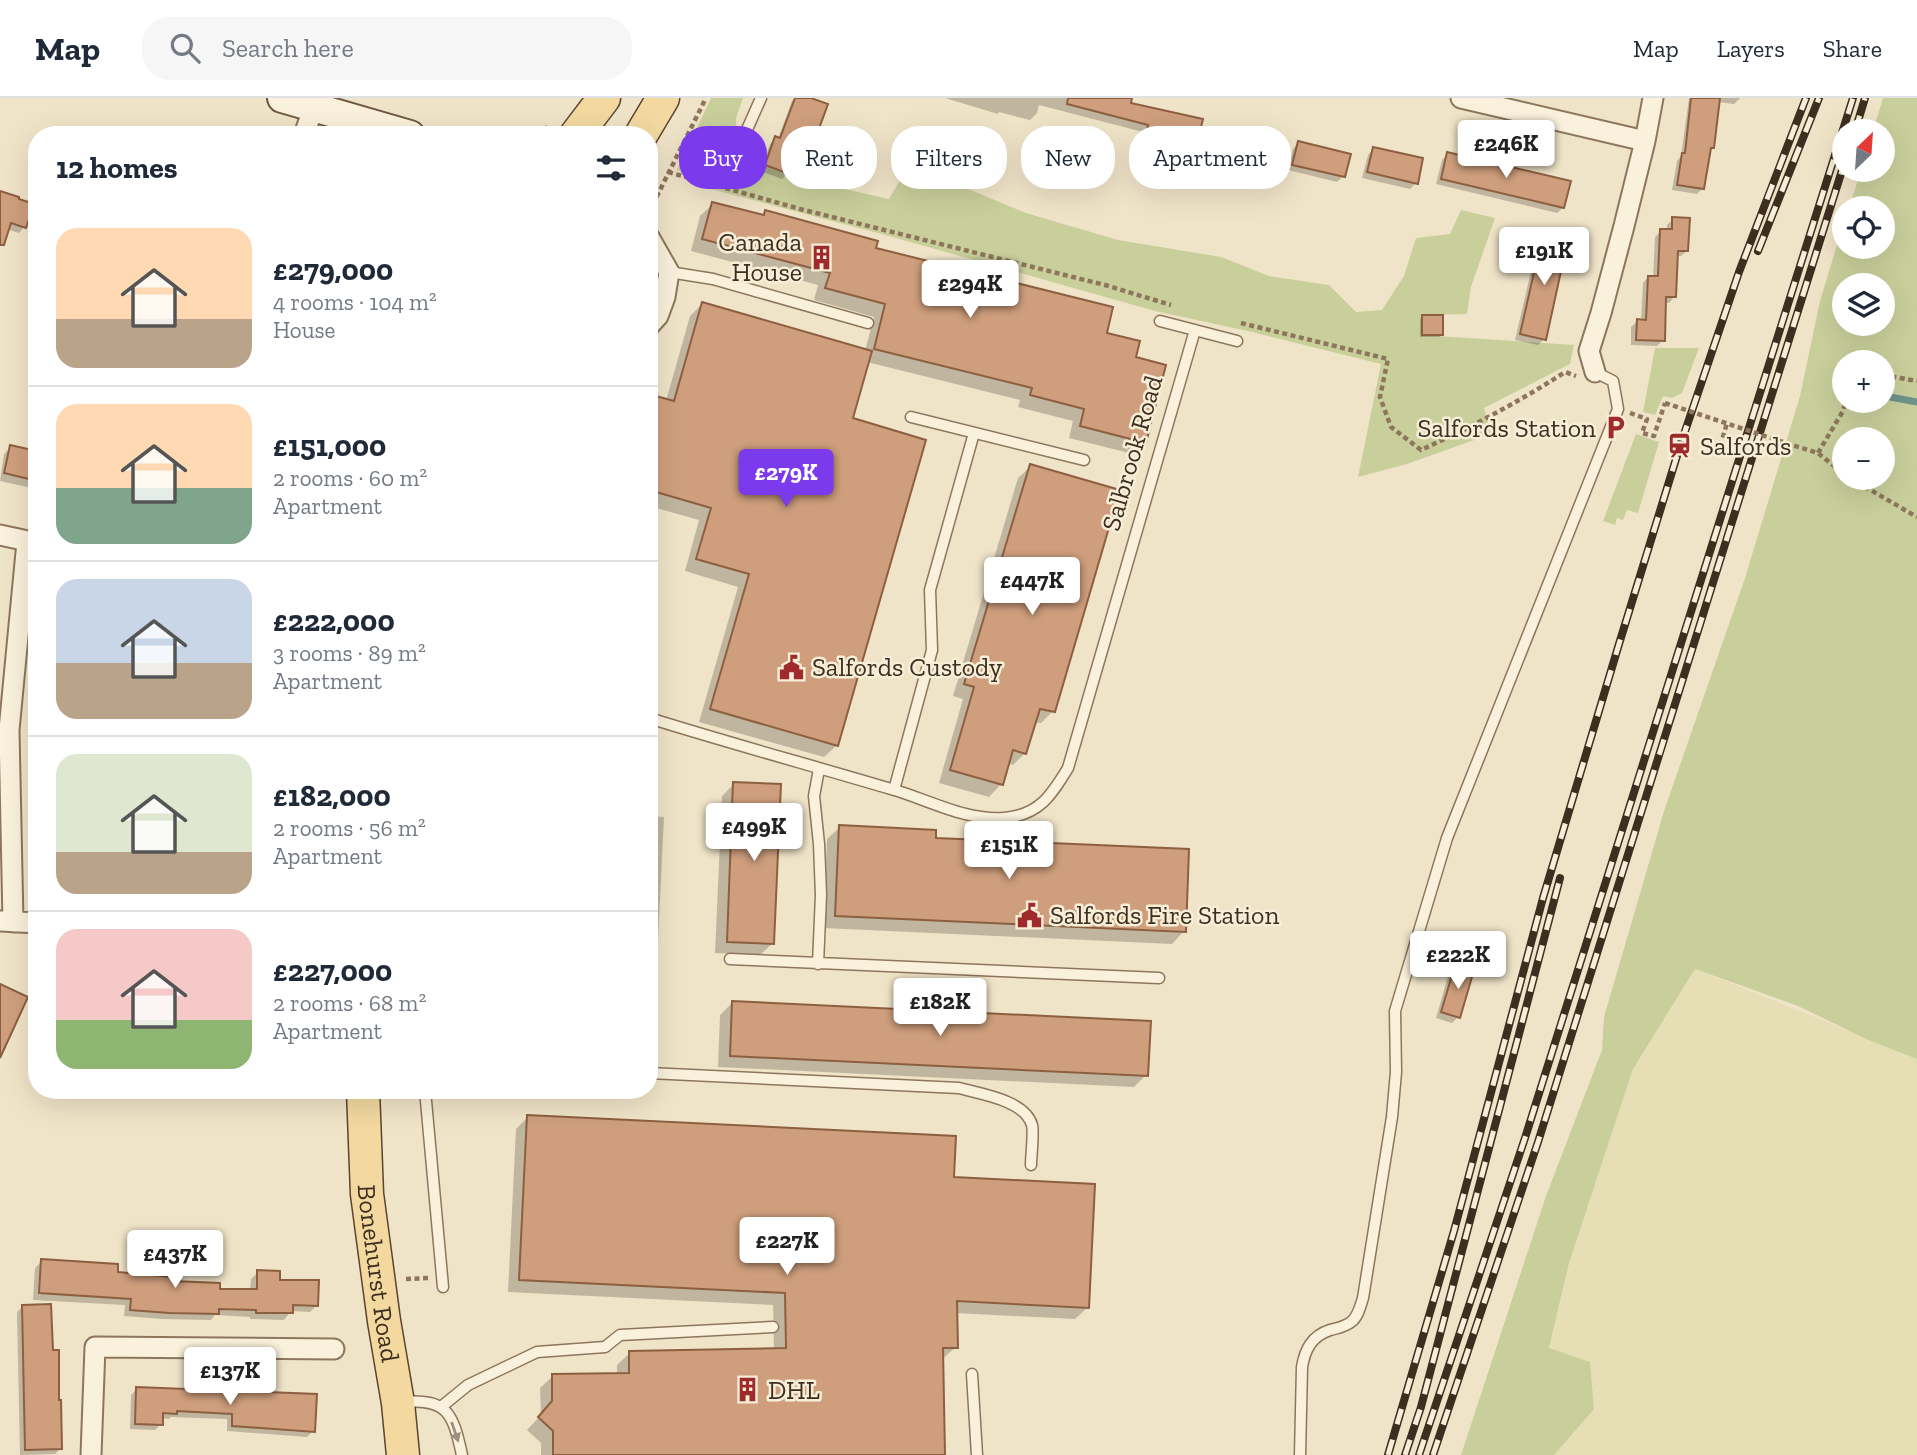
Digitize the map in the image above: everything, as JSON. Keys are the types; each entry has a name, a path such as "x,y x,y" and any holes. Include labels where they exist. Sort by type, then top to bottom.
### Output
{"main road":[{"path":"583,126 604,98"},
{"path":"646,126 663,98"},
{"name":"Bonehurst Road","path":"363,1099 367,1194 398,1403 403,1455"}],"street":[{"path":"282,98 380,126"},
{"path":"1461,98 1645,141"},
{"path":"1595,372 1589,351 1645,141 1653,98"},
{"path":"307,126 314,106"},
{"path":"658,253 669,272 666,297 658,313"},
{"path":"0,535 28,541"},
{"path":"28,564 6,686 9,730 6,921 28,922"},
{"path":"91,1455 95,1347 334,1349"}],"lane":[{"path":"749,126 761,98"},
{"path":"669,272 713,279 868,323"},
{"path":"1160,321 1237,341"},
{"name":"Salbrook Road","path":"658,721 894,789 975,817 1004,818 1034,811 1054,792 1068,768 1195,330"},
{"path":"1300,1455 1304,1354 1318,1336 1353,1321 1363,1298 1392,1117 1396,1072 1395,1011 1447,838 1618,409 1613,381 1595,372"},
{"path":"911,417 1084,460"},
{"path":"894,789 932,650 930,590 974,433"},
{"path":"818,964 821,895 814,796 819,769"},
{"path":"730,959 1159,978"},
{"path":"658,1073 959,1088 1000,1099 1021,1110 1032,1125 1031,1165"},
{"path":"426,1099 443,1287"},
{"path":"441,1407 468,1385 537,1352 606,1347 620,1335 773,1327"},
{"path":"972,1374 977,1455"},
{"path":"398,1403 424,1400 441,1407 455,1426 462,1455"}],"path":[{"path":"658,194 706,98"},
{"path":"1895,377 1917,381"},
{"path":"1655,431 1665,403 1818,453 1832,464"},
{"path":"1818,453 1842,413"},
{"path":"1718,454 1727,423"},
{"path":"1871,490 1917,517"}],"shaded area":[{"path":"1695,969 1917,1058 1917,1455 1554,1455 1594,1408 1549,1349 1569,1263 1633,1069"}],"green space":[{"path":"711,98 743,98 736,118 736,126 698,126"},
{"path":"1883,98 1917,98 1917,1059 1866,1039 1798,1006 1695,969 1633,1069 1569,1263 1549,1348 1590,1362 1594,1409 1554,1455 1461,1455 1546,1196 1602,1050 1604,1017 1664,811 1745,578 1800,396 1820,301 1833,259 1895,259 1895,196 1853,196 1857,182 1895,182 1895,119 1877,119"},
{"path":"767,167 781,172 781,189 844,189 889,199 895,189 968,189 1026,213 1118,240 1221,257 1269,276 1329,285 1356,312 1382,310 1404,276 1416,238 1450,234 1461,210 1495,218 1471,287 1467,314 1422,315 1422,335 1574,345 1570,364 1484,408 1491,434 1407,464 1358,477 1381,364 1155,311 711,189 767,189"},
{"path":"1655,348 1699,348 1682,393 1672,398 1663,396 1655,415 1643,412"},
{"path":"1636,434 1659,442 1638,513 1627,510 1623,520 1617,518 1615,525 1603,521"}],"building":[{"path":"795,98 811,98 828,104 820,126 784,126"},
{"path":"1068,98 1132,98 1131,103 1203,119 1201,126 1148,126 1067,104"},
{"path":"1691,98 1720,98 1714,148 1711,148 1704,189 1677,185 1682,153 1685,153"},
{"path":"781,135 781,171 767,166 775,136 780,138"},
{"path":"1298,141 1351,154 1345,177 1292,165"},
{"path":"1373,147 1423,158 1418,184 1367,172"},
{"path":"1447,152 1571,181 1564,208 1441,179"},
{"path":"0,191 28,202 28,222 26,228 11,223 4,245 0,245"},
{"path":"712,202 764,215 765,210 878,241 876,248 1113,307 1107,333 1140,341 1136,357 1166,365 1146,443 1080,426 1084,409 1030,395 1032,388 874,349 885,304 825,288 830,273 702,239"},
{"path":"1672,217 1690,218 1688,251 1678,251 1676,297 1666,297 1665,341 1636,340 1637,319 1646,320 1648,276 1658,276 1660,229 1672,229"},
{"path":"1543,233 1568,239 1546,340 1520,334"},
{"path":"702,302 872,351 853,418 926,440 838,746 710,709 749,574 696,559 711,508 658,493 658,397 674,401"},
{"path":"1422,315 1443,315 1443,335 1422,335"},
{"path":"10,445 28,449 28,479 4,473"},
{"path":"1030,464 1120,490 1055,712 1040,709 1026,754 1013,750 1003,785 950,770 974,687 964,684"},
{"path":"733,782 781,784 774,944 727,942"},
{"path":"839,825 936,830 936,838 1189,849 1186,932 835,916"},
{"path":"1455,965 1474,970 1460,1018 1441,1012"},
{"path":"0,984 28,997 0,1058"},
{"path":"732,1001 1151,1021 1148,1076 730,1056"},
{"path":"527,1115 956,1136 954,1177 1095,1184 1089,1308 957,1301 958,1348 943,1348 945,1455 553,1455 553,1431 538,1417 552,1401 552,1374 629,1373 629,1351 786,1348 785,1293 519,1280"},
{"path":"41,1259 118,1264 118,1272 173,1277 173,1281 220,1283 220,1289 257,1289 257,1270 280,1271 280,1280 319,1280 318,1306 293,1305 293,1313 219,1309 219,1314 130,1310 131,1299 39,1293"},
{"path":"51,1304 53,1350 59,1350 62,1449 25,1450 22,1305"},
{"path":"136,1387 317,1394 315,1432 232,1426 232,1414 177,1411 177,1414 163,1413 163,1425 135,1424"}],"waterway":[{"path":"1895,398 1917,402"}],"railway":[{"path":"1388,1455 1454,1231 1543,898 1619,644 1680,446 1739,272 1806,98"},
{"path":"1758,251 1819,98"},
{"path":"1419,1455 1525,1138 1853,98"},
{"path":"1859,119 1865,98"},
{"path":"1433,1455 1538,1142 1838,182"},
{"path":"1405,1455 1421,1407 1560,878"}],"place":[{"name":"Canada House","path":"822,257"},
{"name":"Salfords Station","path":"1616,428"},
{"name":"Salfords","path":"1680,446"},
{"name":"Salfords Custody","path":"792,667"},
{"name":"Salfords Fire Station","path":"1030,915"},
{"name":"DHL","path":"748,1390"}]}
